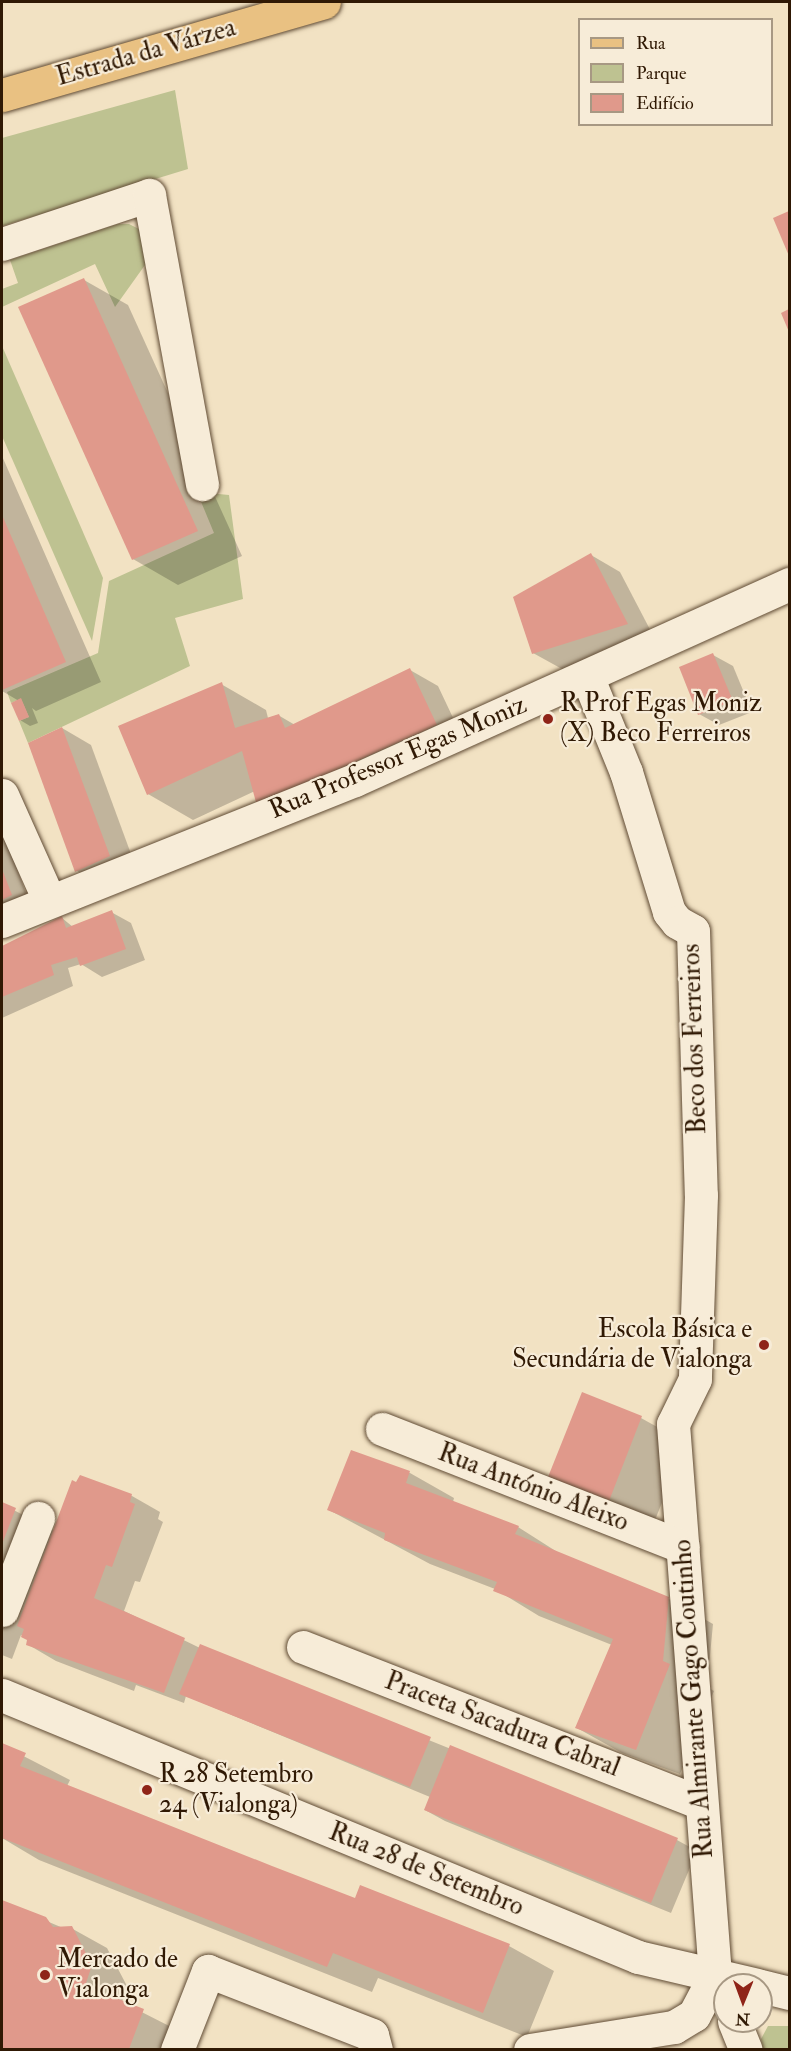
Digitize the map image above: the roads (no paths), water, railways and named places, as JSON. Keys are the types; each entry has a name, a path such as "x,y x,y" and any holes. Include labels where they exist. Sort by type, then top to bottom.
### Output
{"main road":[{"name":"Estrada da Várzea","path":"2,95 324,2"}],"street":[{"path":"2,244 149,195 202,484"},
{"name":"Rua Professor Egas Moniz","path":"2,921 49,900 355,780 789,584"},
{"name":"Beco dos Ferreiros","path":"587,676 626,772 669,912 677,922 693,931 701,1195 695,1379 673,1424"},
{"path":"2,795 49,900"},
{"name":"Rua Almirante Gago Coutinho","path":"673,1424 701,1803 719,1973"},
{"name":"Rua António Aleixo","path":"382,1430 683,1547"},
{"path":"2,1610 38,1518"},
{"name":"Praceta Sacadura Cabral","path":"303,1647 701,1803"},
{"name":"Rua 28 de Setembro","path":"2,1695 638,1958 713,1985"},
{"path":"177,2049 208,1971 372,2034 376,2049"},
{"name":"Rua 28 de Setembro","path":"773,1988 789,1992"},
{"path":"530,2049 674,2027 694,2015 713,1995"},
{"path":"739,2033 746,2049"}],"place":[{"name":"R Prof Egas Moniz (X) Beco Ferreiros","path":"548,719"},
{"name":"Escola Básica e Secundária de Vialonga","path":"764,1345"},
{"name":"R 28 Setembro 24 (Vialonga)","path":"147,1790"},
{"name":"Mercado de Vialonga","path":"45,1975"}]}
